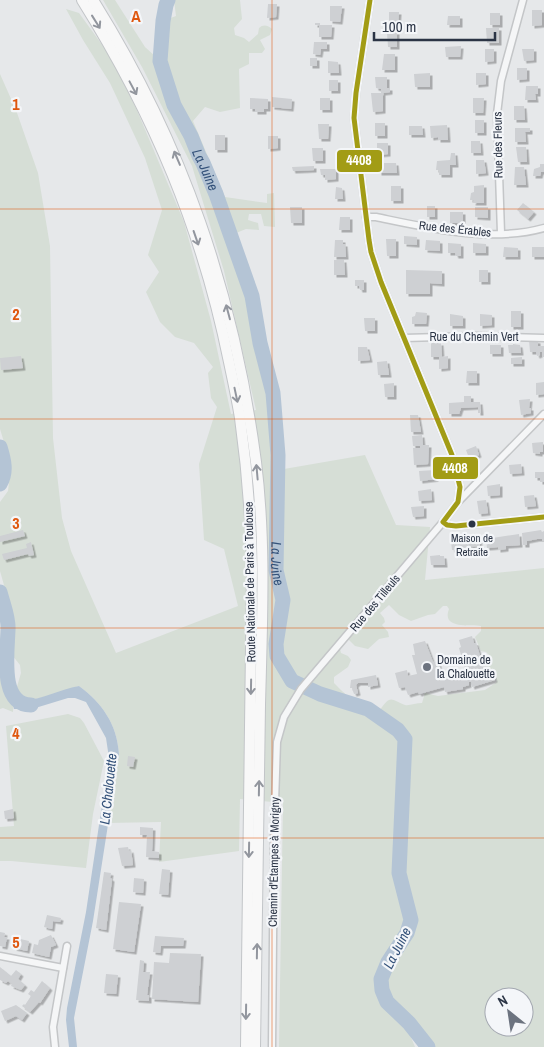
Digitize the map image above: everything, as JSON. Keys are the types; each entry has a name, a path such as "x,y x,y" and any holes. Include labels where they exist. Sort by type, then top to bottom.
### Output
{"main road":[{"name":"Route Nationale de Paris à Toulouse","path":"82,0 110,45 144,110 180,190 207,271 221,324 240,416 250,513 252,568 246,1047"},
{"name":"Route Nationale de Paris à Toulouse","path":"94,0 153,105 178,160 197,210 231,320 249,414 257,482 262,573 255,1047"}],"street":[{"path":"370,0 354,118 371,252 380,282 452,455 460,487 458,502"},
{"name":"Rue des Fleurs","path":"501,233 497,114 501,81 523,0"},
{"name":"Rue des Érables","path":"366,217 376,217 435,229 484,234 535,231 544,228"},
{"name":"Rue du Chemin Vert","path":"404,338 476,336 544,338"},
{"name":"Rue des Tilleuls","path":"306,684 458,502 544,414"},
{"path":"443,522 447,525 456,526 544,516"},
{"name":"Chemin d'Étampes à Morigny","path":"272,1047 277,742 284,717 300,690 306,684"},
{"path":"55,1047 53,1027 67,946"},
{"path":"0,956 63,968"}],"shaded area":[{"path":"103,0 115,0 145,47 156,57 164,43 168,19 176,16 174,0 240,0 242,19 234,28 235,35 249,42 258,34 259,28 262,26 272,29 270,35 260,40 265,49 262,53 249,53 249,64 239,69 240,108 220,112 205,107 193,121 225,197 267,203 267,194 274,193 275,227 264,226 261,214 249,214 248,220 258,223 259,230 246,229 236,233 257,300 278,406 284,469 365,455 396,525 430,527 425,580 544,568 544,1047 420,1047 408,1030 415,1047 279,1047 283,803 240,799 239,851 159,862 161,822 107,823 119,754 118,743 112,724 95,700 79,686 30,700 21,700 16,692 14,695 13,712 3,708 0,709 0,673 3,671 14,681 16,690 21,673 20,665 12,655 15,624 0,571 0,502 8,491 11,465 0,429 0,74 16,110 38,173 50,246 53,438 62,518 71,551 116,653 238,606 224,549 204,540 199,464 217,407 211,398 208,373 213,367 194,343 175,337 160,322 146,292 159,272 148,255 162,210 145,158 110,83 66,9 79,13 111,57 136,108 184,222 211,321 231,414 256,410 224,271 192,166 142,67","holes":["389,605 399,615 411,621 435,614 443,606 447,606 449,609 449,620 453,623 481,626 481,631 475,637 481,651 489,655 489,659 485,662 489,669 493,669 497,682 485,690 438,696 425,693 422,703 405,705 389,700 380,710 360,703 350,697 334,683 334,677 348,667 351,660 348,656 341,653 340,649 343,641 347,638 355,646 368,649 379,639 389,637 388,632 382,625 385,622 380,613"]},
{"path":"68,714 80,718 84,723 104,761 93,814 86,868 0,861 0,827 14,826 6,726"}],"water":[{"path":"79,686 95,700 107,715 115,733 119,754 93,921 74,1018 77,1047 69,1047 66,1020 67,1008 86,912 109,758 106,738 86,702 75,698 68,698 32,709 14,709 13,700 16,691 21,700 29,700"}],"building":[{"path":"268,4 277,4 276,17 267,18"},
{"path":"330,6 342,6 340,22 330,21"},
{"path":"532,10 542,10 542,25 532,26"},
{"path":"389,12 399,12 398,25 389,25"},
{"path":"490,13 500,13 500,25 490,25"},
{"path":"448,16 460,16 460,25 447,25"},
{"path":"315,23 332,25 331,37 319,37 319,25 315,25"},
{"path":"486,28 499,28 499,43 487,43"},
{"path":"387,32 397,32 397,47 388,47"},
{"path":"314,42 327,42 327,49 321,49 320,55 313,54"},
{"path":"461,46 460,57 446,57 445,47"},
{"path":"485,49 494,49 494,61 485,62"},
{"path":"522,49 534,49 534,60 524,61"},
{"path":"384,54 395,54 395,70 382,70"},
{"path":"310,58 317,58 317,66 310,66"},
{"path":"328,61 338,62 339,73 328,73"},
{"path":"517,68 527,68 527,79 517,80"},
{"path":"430,73 430,87 415,87 414,74"},
{"path":"476,73 486,73 486,84 476,85"},
{"path":"375,77 387,77 387,88 390,88 390,92 383,93 383,111 373,112 371,93 381,93 381,89 376,88"},
{"path":"329,80 338,80 338,91 329,91"},
{"path":"526,86 538,86 538,94 535,94 536,100 525,100"},
{"path":"272,97 292,99 291,109 272,107"},
{"path":"250,98 268,99 268,109 264,109 264,112 255,112 255,109 250,109"},
{"path":"320,98 330,98 330,110 320,110"},
{"path":"473,98 484,98 483,113 473,113"},
{"path":"514,106 524,106 525,120 514,120"},
{"path":"475,120 484,120 484,133 475,133"},
{"path":"375,123 385,123 385,136 375,136"},
{"path":"318,124 329,124 328,139 319,139"},
{"path":"447,125 448,140 438,140 438,137 431,138 430,126"},
{"path":"409,126 422,126 423,135 409,135"},
{"path":"515,128 530,128 530,132 525,132 526,142 515,142"},
{"path":"215,135 225,135 225,150 215,150"},
{"path":"268,136 278,136 278,148 268,149"},
{"path":"471,141 480,141 481,153 471,153"},
{"path":"377,143 388,143 388,154 377,155"},
{"path":"516,147 526,147 527,162 518,162"},
{"path":"312,148 323,148 323,161 313,161"},
{"path":"451,153 455,153 456,165 450,165 450,175 439,175 439,170 436,170 437,161 450,160"},
{"path":"476,160 484,160 486,173 476,174"},
{"path":"379,163 396,163 397,173 379,173"},
{"path":"540,164 544,164 544,172 541,172 540,176 533,176 534,169 540,167"},
{"path":"314,166 314,170 293,171 292,167"},
{"path":"515,167 524,167 526,185 514,185"},
{"path":"320,169 336,169 336,179 325,180 325,175 321,175"},
{"path":"484,185 484,203 473,203 474,200 470,200 471,193 474,192 474,186"},
{"path":"391,186 401,186 401,201 391,201"},
{"path":"336,187 342,188 343,199 335,199"},
{"path":"523,203 534,212 528,219 517,210"},
{"path":"427,206 435,206 435,217 427,217"},
{"path":"290,207 302,207 302,223 291,223"},
{"path":"475,207 488,207 488,218 475,217"},
{"path":"450,212 463,212 463,223 450,223"},
{"path":"340,217 350,217 350,230 339,230"},
{"path":"404,236 417,237 417,245 404,244"},
{"path":"386,239 396,239 396,256 387,256"},
{"path":"335,240 343,240 346,257 334,257"},
{"path":"426,240 440,241 440,251 425,250"},
{"path":"448,243 461,244 461,256 456,256 455,253 448,253"},
{"path":"473,243 486,244 486,253 473,253"},
{"path":"504,247 518,248 518,257 503,257"},
{"path":"532,247 544,247 544,257 532,257"},
{"path":"334,260 344,260 345,275 334,275"},
{"path":"406,270 442,271 442,284 430,283 430,294 406,294"},
{"path":"479,270 488,270 488,282 479,282"},
{"path":"355,280 364,280 364,290 360,290 359,286 355,286"},
{"path":"511,311 521,311 521,327 511,327"},
{"path":"416,312 427,313 426,324 412,324 412,317 415,316"},
{"path":"450,314 463,316 463,326 450,326"},
{"path":"480,314 492,315 492,325 480,326"},
{"path":"364,318 375,318 375,331 365,331"},
{"path":"529,340 538,341 538,346 544,346 544,357 542,357 542,352 537,356 536,352 530,352"},
{"path":"431,343 441,343 442,357 448,356 448,368 439,369 439,357 431,357"},
{"path":"490,345 501,345 501,354 490,354"},
{"path":"508,345 520,345 521,353 509,353"},
{"path":"358,347 367,347 370,360 358,361"},
{"path":"21,356 23,368 1,370 0,358"},
{"path":"522,357 522,364 511,364 511,358"},
{"path":"387,361 389,375 378,375 377,362"},
{"path":"467,371 477,371 477,383 466,383"},
{"path":"544,382 544,394 536,395 536,383"},
{"path":"394,383 394,397 385,397 384,384"},
{"path":"464,396 471,396 471,402 480,402 481,413 478,413 478,407 461,408 459,414 449,414 449,403 464,402"},
{"path":"530,399 529,408 531,408 531,413 521,415 519,400"},
{"path":"410,415 418,415 421,432 411,432"},
{"path":"422,435 423,445 429,445 428,464 414,465 413,448 420,448 420,446 413,446 412,436"},
{"path":"543,442 543,452 540,452 540,454 533,453 532,443"},
{"path":"476,446 479,455 469,458 466,450"},
{"path":"521,464 522,473 510,474 509,465"},
{"path":"435,470 436,479 420,481 419,471"},
{"path":"535,472 544,472 544,482 540,482 540,478 535,478"},
{"path":"500,484 500,495 488,496 487,486"},
{"path":"431,489 432,500 419,501 418,491"},
{"path":"534,495 536,506 525,507 524,496"},
{"path":"486,500 488,513 479,514 477,501"},
{"path":"424,506 424,516 413,517 411,507"},
{"path":"23,530 25,536 0,542 0,536"},
{"path":"541,530 542,532 544,531 544,541 537,539 527,541 527,545 523,545 522,533"},
{"path":"479,534 480,546 470,547 470,549 452,550 451,541"},
{"path":"519,534 520,545 506,546 506,549 498,550 498,547 487,548 486,539"},
{"path":"31,542 34,555 29,556 28,554 4,560 2,554 27,548 26,544"},
{"path":"430,556 444,556 445,565 431,565"},
{"name":"Domaine de la Chalouette","path":"472,636 483,665 485,664 488,671 492,670 495,680 472,687 471,682 469,682 469,685 463,687 463,689 445,692 444,687 408,695 405,687 399,688 395,673 407,670 408,676 417,674 412,655 415,655 413,644 425,641 433,662 438,661 441,673 447,671 447,674 455,670 465,669 459,648 461,647 459,640"},
{"path":"376,675 378,685 368,687 368,683 358,683 356,685 358,693 354,694 352,688 350,688 351,680"},
{"path":"128,756 135,757 133,767 127,766"},
{"path":"13,809 14,818 5,819 4,811"},
{"path":"140,827 153,828 152,851 159,852 159,858 146,857 147,835 140,835"},
{"path":"128,847 129,851 131,850 133,865 122,866 118,848"},
{"path":"162,869 170,870 168,895 159,894"},
{"path":"104,872 111,873 110,878 112,879 106,930 96,928"},
{"path":"134,878 144,879 143,893 133,892"},
{"path":"119,902 141,904 134,952 113,949"},
{"path":"47,915 61,918 60,922 53,921 52,929 44,927"},
{"path":"0,932 5,933 4,937 7,937 5,947 0,946"},
{"path":"51,935 56,945 51,947 49,957 32,953 34,944 38,945 39,940"},
{"path":"155,936 184,938 183,946 161,946 160,953 153,952"},
{"path":"16,938 29,941 27,951 14,948"},
{"path":"170,953 201,954 198,1002 152,999 154,962 169,963"},
{"path":"140,960 144,961 143,972 150,972 147,995 149,995 149,1001 136,1000"},
{"path":"0,967 11,976 16,970 21,974 18,979 25,985 21,990 11,986 12,984 8,981 6,983 0,980"},
{"path":"106,974 118,975 116,994 104,993"},
{"path":"42,981 50,988 40,1003 30,1012 22,1006 25,1005 31,996 28,994 31,990 34,992"},
{"path":"16,1005 27,1013 22,1020 16,1016 5,1021 1,1011"}],"waterway":[{"name":"La Juine","path":"168,0 163,21 160,61 174,105 191,136 216,194 252,296 260,343 273,393 278,455 276,570 283,600 276,644 277,656 292,681 320,694 368,709 398,730 405,739 399,873 411,920 407,933 388,962 381,979 382,990 387,1002 409,1023 428,1047"},
{"name":"La Chalouette","path":"0,447 4,461 4,470 0,484"},
{"name":"La Chalouette","path":"0,592 8,621 7,665 10,688 14,697 21,703 31,705"}],"transit line":[{"name":"4408","path":"370,0 354,118 369,240 381,282 452,455 460,487 458,502 443,522 447,525 456,526 544,517"}],"place":[{"name":"Maison de Retraite","path":"472,524"},
{"name":"Domaine de la Chalouette","path":"427,667"}]}
